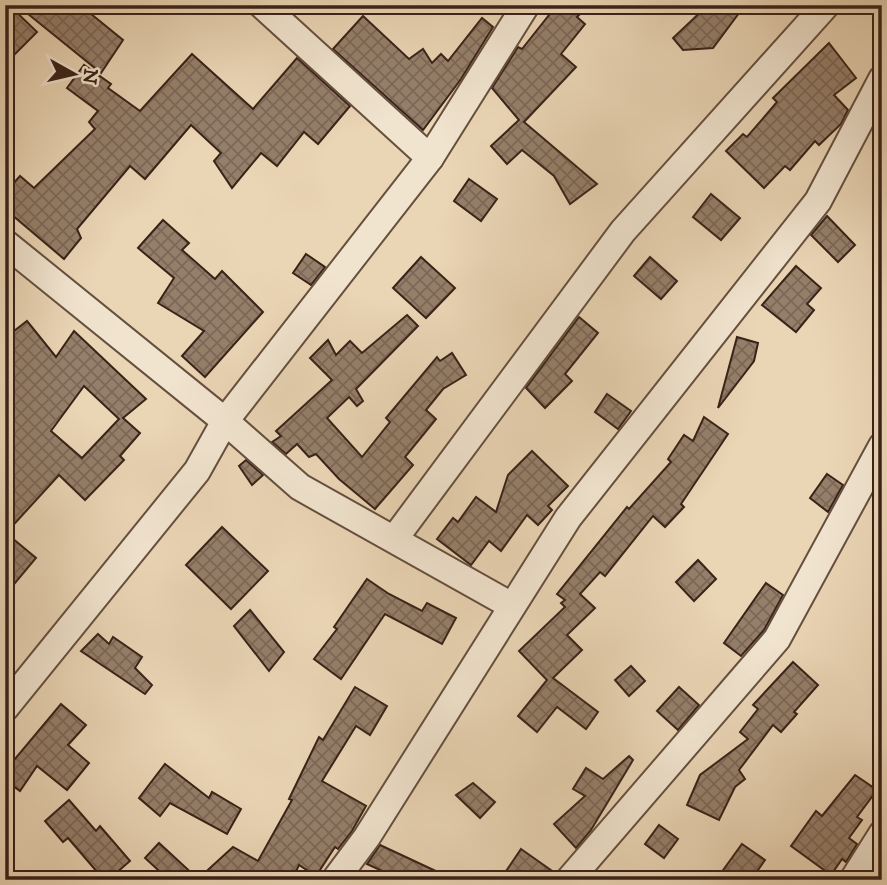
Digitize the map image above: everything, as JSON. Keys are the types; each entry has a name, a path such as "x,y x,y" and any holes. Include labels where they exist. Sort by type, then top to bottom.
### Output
{"street":[{"path":"261,5 430,158"},
{"path":"5,708 197,471 225,421 430,158 526,5"},
{"path":"395,538 623,231 825,5"},
{"path":"335,880 367,837 568,518 818,201 882,79"},
{"path":"5,243 225,421 300,487 512,606"},
{"path":"569,880 777,639 882,446"},
{"path":"853,880 882,834"}],"building":[{"path":"5,5 9,5 37,32 5,64"},
{"path":"17,5 80,5 123,40 101,73"},
{"path":"557,5 589,5 577,17 585,24 561,54 576,67 524,122 597,184 570,204 554,176 522,150 507,164 491,146 519,120 492,88 518,47 522,49"},
{"path":"708,5 745,5 713,48 683,50 673,38"},
{"path":"363,16 409,59 423,49 432,63 441,54 448,61 482,18 493,27 461,79 423,130 333,49"},
{"path":"829,43 856,78 834,95 848,110 841,124 819,145 815,141 790,170 785,166 764,188 726,151 743,134 747,137 777,102 773,98"},
{"path":"192,54 253,109 297,58 350,106 318,144 304,132 277,166 261,153 232,188 214,161 221,153 191,125 145,179 130,166 77,229 81,238 64,259 5,209 5,193 20,176 34,188 95,129 89,122 98,111 67,88 84,65 111,84 108,88 140,111"},
{"path":"469,179 497,199 481,221 454,201"},
{"path":"711,194 740,218 721,240 693,217"},
{"path":"827,216 855,245 838,262 811,235"},
{"path":"163,220 189,243 182,250 215,279 222,271 263,312 205,377 182,356 204,331 158,303 174,278 138,248"},
{"path":"306,254 325,267 311,285 293,273"},
{"path":"421,257 455,288 426,318 393,288"},
{"path":"650,257 677,281 661,299 634,276"},
{"path":"796,266 821,288 807,304 814,310 796,332 762,305"},
{"path":"407,315 418,326 356,389 363,401 357,406 349,397 327,418 362,457 390,422 386,418 437,357 440,361 452,353 466,375 443,389 426,410 436,419 405,457 413,465 375,509 339,479 316,454 309,457 297,444 286,454 272,442 281,436 276,431 332,380 310,358 328,340 336,355 350,341 362,353"},
{"path":"579,317 598,333 565,374 572,381 545,408 526,388"},
{"path":"27,321 56,357 74,331 146,399 123,418 140,433 120,456 124,460 85,500 59,475 6,533 36,558 5,595 5,338","holes":["84,386 119,419 82,458 51,431"]},
{"path":"737,337 758,343 754,361 718,408"},
{"path":"607,394 631,411 618,429 595,412"},
{"path":"704,417 728,434 681,504 684,507 665,527 653,516 605,576 600,572 580,594 595,608 567,635 582,650 553,678 598,712 586,729 557,707 537,732 518,716 547,680 519,651 565,607 561,603 565,600 557,594 627,507 629,509 671,462 668,459 684,435 693,441"},
{"path":"532,451 568,486 548,506 552,510 538,525 527,515 501,551 489,541 471,565 437,539 453,518 458,522 476,497 496,512 508,475"},
{"path":"246,460 263,475 252,485 239,466"},
{"path":"827,474 843,485 828,512 810,498"},
{"path":"222,527 268,571 231,609 186,565"},
{"path":"698,560 716,579 694,601 676,582"},
{"path":"367,579 422,611 427,603 456,618 442,644 385,614 341,679 314,659 337,629 334,627"},
{"path":"766,583 783,595 764,630 741,656 724,643"},
{"path":"250,610 284,652 269,671 234,626"},
{"path":"98,634 109,644 113,637 142,657 135,668 152,685 145,694 81,651"},
{"path":"793,662 818,685 794,712 797,714 781,732 773,725 739,770 745,779 735,787 719,820 687,805 700,775 748,739 740,732 758,709 753,705"},
{"path":"631,666 645,681 629,696 615,680"},
{"path":"355,687 387,706 370,735 356,726 322,781 366,806 352,831 338,849 335,847 316,876 299,865 292,880 169,880 145,858 159,843 198,879 233,847 258,861 292,800 289,799 319,737 323,740"},
{"path":"679,687 699,705 678,730 657,711"},
{"path":"61,704 86,725 68,745 89,763 67,790 37,766 20,791 5,780 5,753 15,759"},
{"path":"629,756 633,760 591,830 576,848 554,824 585,796 573,789 586,768 603,779"},
{"path":"165,764 209,798 212,792 241,809 227,834 170,803 160,816 139,798"},
{"path":"855,775 877,790 857,817 862,820 849,838 857,844 846,862 842,859 831,875 791,846 816,811 822,816"},
{"path":"473,783 495,802 480,818 456,795"},
{"path":"69,800 96,831 100,826 130,861 108,880 104,880 68,838 63,842 45,821"},
{"path":"659,825 678,839 664,858 645,844"},
{"path":"742,844 765,860 751,880 716,880"},
{"path":"380,845 455,880 402,880 367,864"},
{"path":"521,849 555,873 554,880 500,880"}]}
